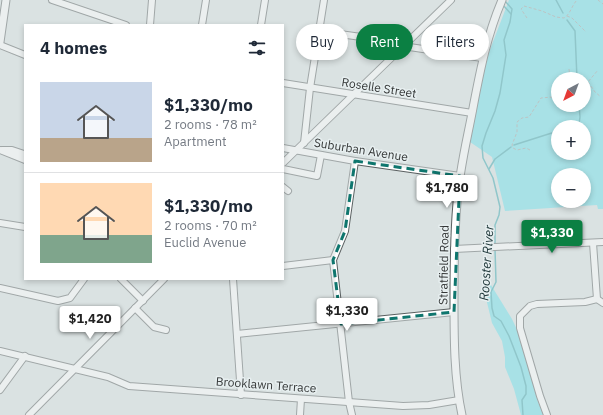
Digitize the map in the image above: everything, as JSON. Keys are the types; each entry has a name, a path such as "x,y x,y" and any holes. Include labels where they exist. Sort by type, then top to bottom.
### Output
{"main road":[{"path":"0,43 1,26 6,0"},
{"name":"Stratfield Road","path":"489,36 502,0"},
{"name":"Stratfield Road","path":"462,415 458,400 454,312 454,249 460,176 482,60"}],"street":[{"path":"52,0 123,24"},
{"path":"150,24 152,0"},
{"path":"202,24 206,0"},
{"path":"261,24 265,0"},
{"path":"320,24 324,0"},
{"path":"413,36 451,0"},
{"path":"0,43 24,55"},
{"path":"304,143 314,60"},
{"path":"284,162 389,60"},
{"name":"Roselle Street","path":"284,83 472,113"},
{"name":"Suburban Avenue","path":"284,148 355,162 460,176"},
{"path":"0,150 24,156"},
{"path":"284,169 317,176 321,155"},
{"path":"352,415 349,402 333,260 345,231 355,162"},
{"path":"0,223 24,228"},
{"path":"454,249 603,242"},
{"path":"593,243 597,299"},
{"path":"284,266 333,260"},
{"path":"0,288 58,301 70,298 83,280"},
{"path":"122,280 142,301"},
{"path":"29,415 163,280"},
{"path":"233,280 241,395"},
{"path":"547,415 520,328 520,316 530,306 537,304 585,302 597,299 603,303"},
{"path":"135,308 154,327 166,330"},
{"path":"237,334 454,312"},
{"name":"Brooklawn Terrace","path":"0,351 75,368 108,377 129,386 403,406 458,400"},
{"path":"0,390 25,356"},
{"path":"300,415 301,399"}],"path":[{"path":"567,16 577,0"},
{"path":"598,0 603,4"},
{"path":"527,18 521,9 524,6 556,17 564,18 567,16 572,18 586,32"},
{"path":"591,78 598,70"},
{"path":"591,86 601,97"},
{"path":"530,150 526,148 517,150 513,148 512,145 517,132 517,122 529,117 541,98 551,97"}],"highlighted area":[{"path":"355,161 460,176 454,312 341,324 333,260 345,231"}],"shaded area":[{"path":"509,0 603,0 603,209 598,209 597,205 591,205 591,168 551,168 551,208 505,211 492,157 470,142 486,60 489,60 489,52"},
{"path":"491,285 512,319 520,336 538,402 544,415 521,415 514,389 505,367 502,341 492,323 483,286"}],"waterway":[{"path":"556,0 563,13"},
{"name":"Rooster River","path":"495,246 495,225 500,207 493,178 483,158 482,146 500,93 506,55 504,40 510,22 512,9 505,1"},
{"name":"Rooster River","path":"503,5 511,14"},
{"path":"567,20 575,31 577,72"},
{"path":"580,112 580,120"},
{"path":"514,145 551,133"},
{"path":"489,169 495,159 511,147"},
{"name":"Rooster River","path":"495,249 496,282 491,292 492,308 494,316 501,321 509,336 521,367 526,386 526,394 522,400 523,415"}]}
